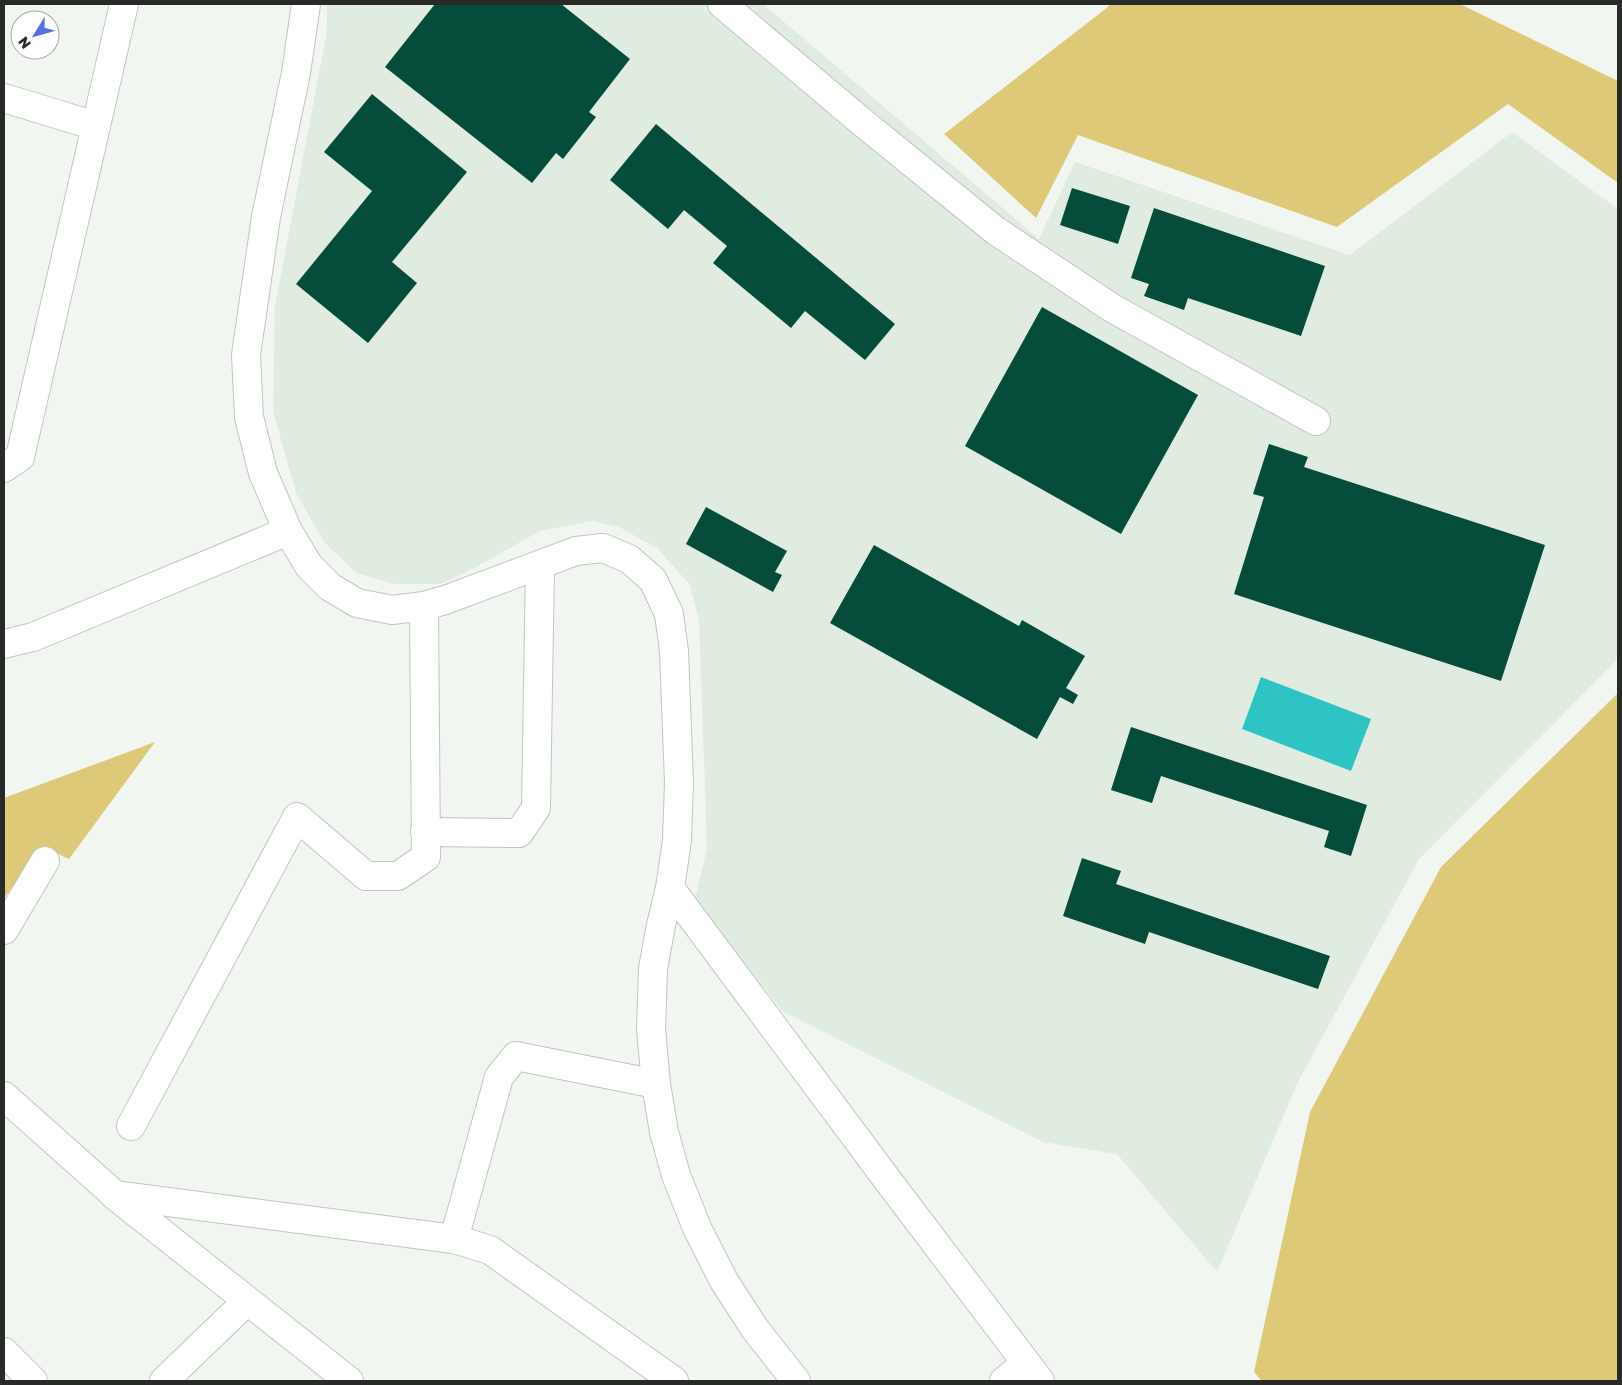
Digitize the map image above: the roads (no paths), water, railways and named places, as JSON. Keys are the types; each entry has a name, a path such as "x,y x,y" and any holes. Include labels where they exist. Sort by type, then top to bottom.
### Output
{"street":[{"path":"4,468 20,457 124,4"},
{"path":"306,4 296,73 266,217 246,355 249,417 263,473 288,531 309,566 330,587 357,603 392,610 424,606 446,600 576,551 603,548 629,559 653,580 669,614 674,651 679,783 677,840 670,888 661,925 654,969 651,1029 656,1084 664,1132 676,1175 697,1228 724,1281 755,1329 796,1381"},
{"path":"722,4 862,122 996,231 1112,308 1316,420"},
{"path":"4,98 96,126"},
{"path":"4,644 32,637 288,531"},
{"path":"425,832 519,833 536,808 540,564"},
{"path":"131,1126 297,817 366,876 398,876 426,857 424,606"},
{"path":"4,930 45,861"},
{"path":"670,888 888,1182 1033,1372 1004,1381"},
{"path":"454,1239 499,1078 516,1056 656,1084"},
{"path":"4,1096 114,1194 349,1381"},
{"path":"114,1194 454,1239 490,1250 674,1381"},
{"path":"164,1381 247,1301"},
{"path":"4,1352 34,1381"}],"water":[{"path":"1261,677 1371,719 1351,771 1242,729"}]}
